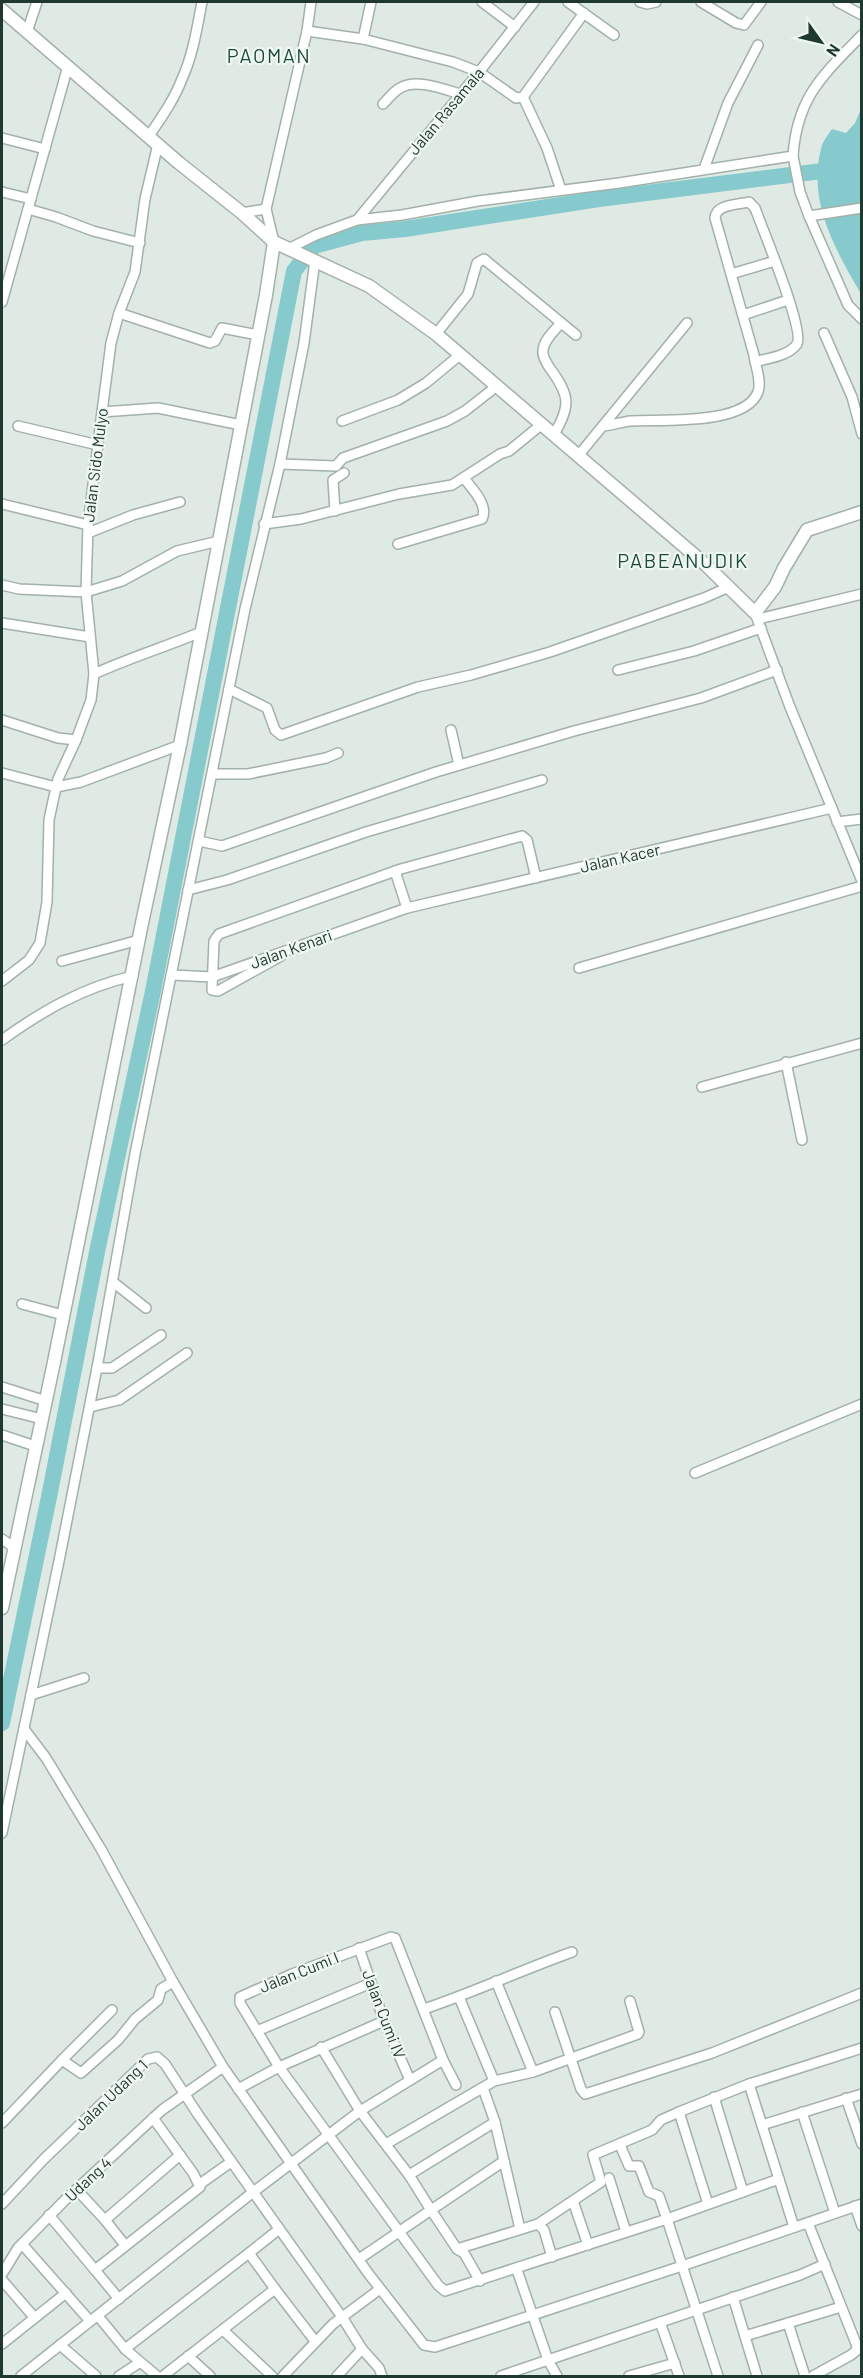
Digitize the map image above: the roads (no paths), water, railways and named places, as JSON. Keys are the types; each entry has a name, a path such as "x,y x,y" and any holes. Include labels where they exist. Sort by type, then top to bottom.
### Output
{"street":[{"path":"27,32 37,2"},
{"name":"Jalan Sido Mulyo","path":"2,981 29,960 35,952 43,931 48,873 49,820 56,787 91,700 94,674 86,592 88,529 111,343 119,313 130,288 141,243 153,140 183,79 202,2"},
{"path":"2,1608 180,746 274,243 266,209 307,31 311,2"},
{"path":"363,39 371,2"},
{"path":"483,2 515,27"},
{"name":"Jalan Rasamala","path":"357,220 534,2"},
{"path":"568,2 614,35"},
{"path":"640,2 647,4 656,2"},
{"path":"700,2 744,25 761,2"},
{"path":"838,2 861,15"},
{"path":"2,10 242,213 274,243 369,286 436,334 729,587 758,620 861,881"},
{"path":"523,97 584,13"},
{"path":"307,31 363,39 453,62 479,72 513,97 523,97"},
{"path":"861,35 808,96 795,132 794,160 800,192 809,216 848,305 861,319"},
{"path":"704,170 728,103 758,45"},
{"path":"2,302 69,66"},
{"path":"383,105 396,91 409,84 429,86 460,94"},
{"path":"523,97 547,148 561,190"},
{"path":"2,138 45,149"},
{"path":"288,249 316,235 357,220 402,215 478,201 794,160"},
{"path":"2,192 31,199"},
{"path":"603,426 628,421 678,421 730,414 753,400 758,391 759,377 715,218 720,208 749,202 775,261 798,327 799,340 794,347 784,353 755,362"},
{"path":"809,216 861,208"},
{"path":"28,209 93,231 141,243"},
{"path":"242,213 266,209"},
{"path":"2,1833 90,1407 135,1154 188,890 304,342 309,258"},
{"path":"436,334 468,294 477,263 484,259 576,335"},
{"path":"731,274 775,261"},
{"path":"743,315 788,300"},
{"path":"119,313 210,343 215,340 222,328 258,335"},
{"path":"554,434 564,418 567,407 566,395 546,362 543,349 546,340 561,323"},
{"path":"578,456 687,323"},
{"path":"824,333 852,397 861,434"},
{"path":"342,421 398,400 426,383 461,354"},
{"path":"280,464 336,466 343,458 447,421 465,411 497,386"},
{"path":"102,412 158,408 241,425"},
{"path":"264,524 301,519 399,494 452,485 500,454 509,451 542,424"},
{"path":"18,426 98,445"},
{"path":"335,511 333,480 344,473"},
{"path":"398,544 482,519 485,510 464,478"},
{"path":"2,504 88,529 180,502"},
{"path":"758,620 784,568 807,530 861,512"},
{"path":"2,585 19,589 86,592 122,581 177,551 219,541"},
{"path":"229,689 267,708 275,730 281,735 418,687 471,675 550,652 704,598 729,587"},
{"path":"618,670 694,651 758,620 861,594"},
{"path":"2,623 90,637"},
{"path":"94,674 141,653 158,650 201,632"},
{"path":"199,841 222,846 459,765 574,731 701,698 777,670"},
{"path":"2,720 58,738 76,740"},
{"path":"451,730 459,765"},
{"path":"2,773 56,787 81,782 180,746"},
{"path":"213,774 248,774 326,758 338,753"},
{"path":"188,890 227,880 366,832 542,780"},
{"name":"Jalan Kacer","path":"407,908 832,808"},
{"path":"837,822 861,819"},
{"path":"308,942 218,991 212,990 214,941 219,934 395,871 522,836 527,840 536,878"},
{"path":"395,871 407,908"},
{"path":"579,968 861,886"},
{"name":"Jalan Kenari","path":"172,975 213,977 407,908"},
{"path":"62,961 139,940"},
{"path":"2,1040 46,1011 85,991 133,976"},
{"path":"702,1087 861,1043"},
{"path":"786,1062 802,1140"},
{"path":"113,1282 146,1308"},
{"path":"22,1304 63,1316"},
{"path":"97,1368 112,1368 161,1335"},
{"path":"90,1407 119,1400 187,1353"},
{"path":"2,1387 44,1410"},
{"path":"695,1473 861,1404"},
{"path":"2,1408 44,1410"},
{"path":"2,1435 35,1446"},
{"path":"2,1539 13,1547"},
{"path":"31,1695 84,1678"},
{"path":"24,1729 46,1758 101,1849 173,1982 223,2067 358,2259 421,2343 435,2347 682,2266 858,2205 861,2226"},
{"name":"Jalan Cumi I","path":"257,2031 240,2003 240,1998 292,1974 391,1937 395,1938 424,2009"},
{"name":"Jalan Cumi IV","path":"359,1948 384,2021 410,2080"},
{"path":"456,2085 443,2060 424,2009 572,1952"},
{"path":"496,1981 533,2072"},
{"path":"62,2060 81,2073 118,2040 135,2019 158,2000 161,1989 173,1982"},
{"path":"371,1983 257,2031 279,2067 399,2232 442,2289 448,2292 779,2179"},
{"path":"555,2012 583,2092 588,2093 712,2053 861,1993"},
{"path":"459,1997 494,2081"},
{"path":"386,2144 494,2081 533,2072 638,2034 630,2001"},
{"path":"2,2123 112,2010"},
{"path":"238,2089 321,2047 384,2021"},
{"path":"321,2047 360,2111 409,2175 457,2249 464,2253 480,2282"},
{"path":"626,2232 608,2177 593,2155 652,2130 661,2120 714,2097 861,2048"},
{"name":"Jalan Udang 1","path":"2,2204 5,2193 153,2056 161,2060 278,2230 342,2317 362,2349 379,2368 382,2376"},
{"path":"21,2376 252,2193 360,2111 443,2060"},
{"name":"Udang 4","path":"2,2274 22,2244 49,2215 153,2118 223,2067"},
{"path":"749,2084 794,2227"},
{"path":"483,2088 495,2122 520,2229"},
{"path":"762,2125 861,2094"},
{"path":"714,2097 743,2192"},
{"path":"846,2098 861,2144"},
{"path":"679,2112 708,2204"},
{"path":"802,2112 835,2214"},
{"path":"153,2118 200,2184"},
{"path":"409,2175 495,2122"},
{"path":"620,2145 628,2166 639,2166 649,2192 659,2196 718,2376"},
{"path":"105,2220 180,2155"},
{"path":"358,2259 504,2161"},
{"path":"95,2270 200,2187 200,2184 231,2162"},
{"path":"457,2249 538,2224 608,2177"},
{"path":"77,2190 126,2245"},
{"path":"573,2201 588,2245"},
{"path":"49,2215 119,2299"},
{"path":"808,2223 857,2346 856,2351 813,2376"},
{"path":"538,2224 544,2230 552,2258"},
{"path":"125,2349 278,2230"},
{"path":"22,2244 66,2293 139,2363 157,2376"},
{"path":"249,2253 315,2341"},
{"path":"501,2376 514,2374 548,2360 800,2275 825,2264"},
{"path":"517,2270 548,2360 557,2376"},
{"path":"2,2280 34,2317"},
{"path":"163,2376 275,2289"},
{"path":"283,2376 315,2341 342,2317 380,2289"},
{"path":"2,2344 66,2293"},
{"path":"733,2297 757,2376"},
{"path":"745,2336 841,2307"},
{"path":"660,2322 679,2376"},
{"path":"788,2323 805,2376"},
{"path":"223,2330 272,2376"},
{"path":"60,2345 96,2376"},
{"path":"337,2376 362,2349"},
{"path":"188,2356 210,2376"},
{"path":"119,2376 139,2363"},
{"path":"629,2376 675,2364"},
{"path":"29,2369 38,2376"}],"water":[{"path":"861,109 861,294 842,261 826,225 818,188 818,168 822,146 832,129 846,133 855,123"}],"waterway":[{"path":"2,1723 98,1247 153,991 294,271 314,246 362,233 405,229 599,199 862,166"}],"district":[{"name":"PAOMAN","path":"269,56"},
{"name":"PABEANUDIK","path":"683,561"}]}
